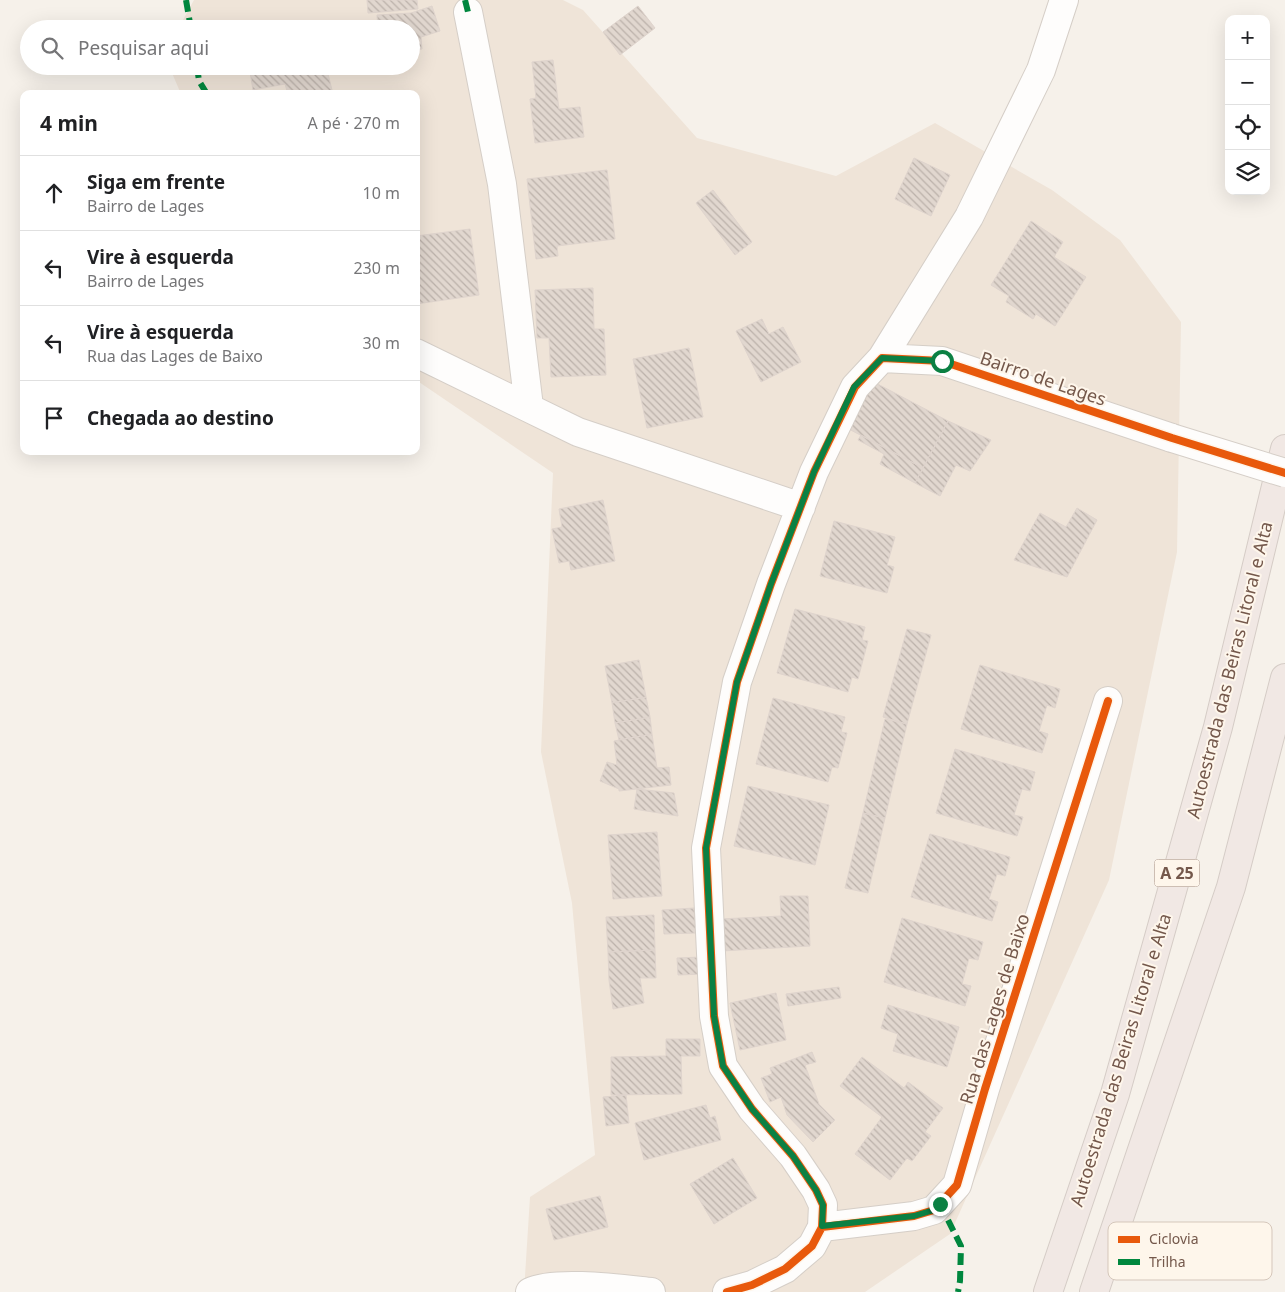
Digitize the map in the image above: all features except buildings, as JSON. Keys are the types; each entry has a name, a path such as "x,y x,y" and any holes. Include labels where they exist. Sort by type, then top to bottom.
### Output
{"highway":[{"name":"Autoestrada das Beiras Litoral e Alta","path":"1048,1292 1115,1094 1210,755 1285,449"},
{"path":"1118,1222 1231,887 1285,678"},
{"path":"1094,1292 1108,1251"}],"street":[{"path":"727,1292 752,1285 785,1269 812,1246 822,1226 823,1205 816,1190 793,1156 752,1109 723,1066 714,1016 706,848 737,682 771,584 814,472 854,387 882,358 969,217 1041,70 1064,0"},
{"path":"468,12 502,184 529,407"},
{"path":"420,355 578,432 801,507"},
{"name":"Bairro de Lages","path":"882,358 942,361 1172,438 1285,473"},
{"name":"Rua das Lages de Baixo","path":"822,1226 914,1216 934,1210 957,1185 988,1080 1108,701"},
{"path":"530,1292 536,1289 568,1286 651,1292"}],"shaded area":[{"path":"194,0 563,0 583,10 697,138 836,176 935,123 1052,190 1120,240 1181,322 1177,552 1109,880 950,1234 865,1292 524,1292 530,1197 595,1155 572,903 541,752 553,473 420,383 420,90 179,90 173,75 420,75 420,20 183,20"}],"marked path":[{"path":"186,0 189,20"},
{"path":"465,0 468,12"},
{"path":"198,75 199,81 205,90"},
{"path":"940,1204 961,1246 958,1292"}],"cycle path":[{"path":"727,1292 752,1285 785,1269 812,1246 822,1227 823,1205 816,1190 793,1156 752,1109 723,1066 714,1016 706,848 737,682 771,584 814,472 855,387 882,358 942,361 1172,438 1285,473"},
{"path":"822,1227 914,1216 934,1210 957,1185 985,1089 1108,701"}],"route":[{"path":"940,1204 934,1210 914,1216 822,1226 823,1205 816,1190 793,1156 752,1109 723,1066 714,1016 706,848 737,682 771,584 814,472 854,387 882,358 942,361"}]}
